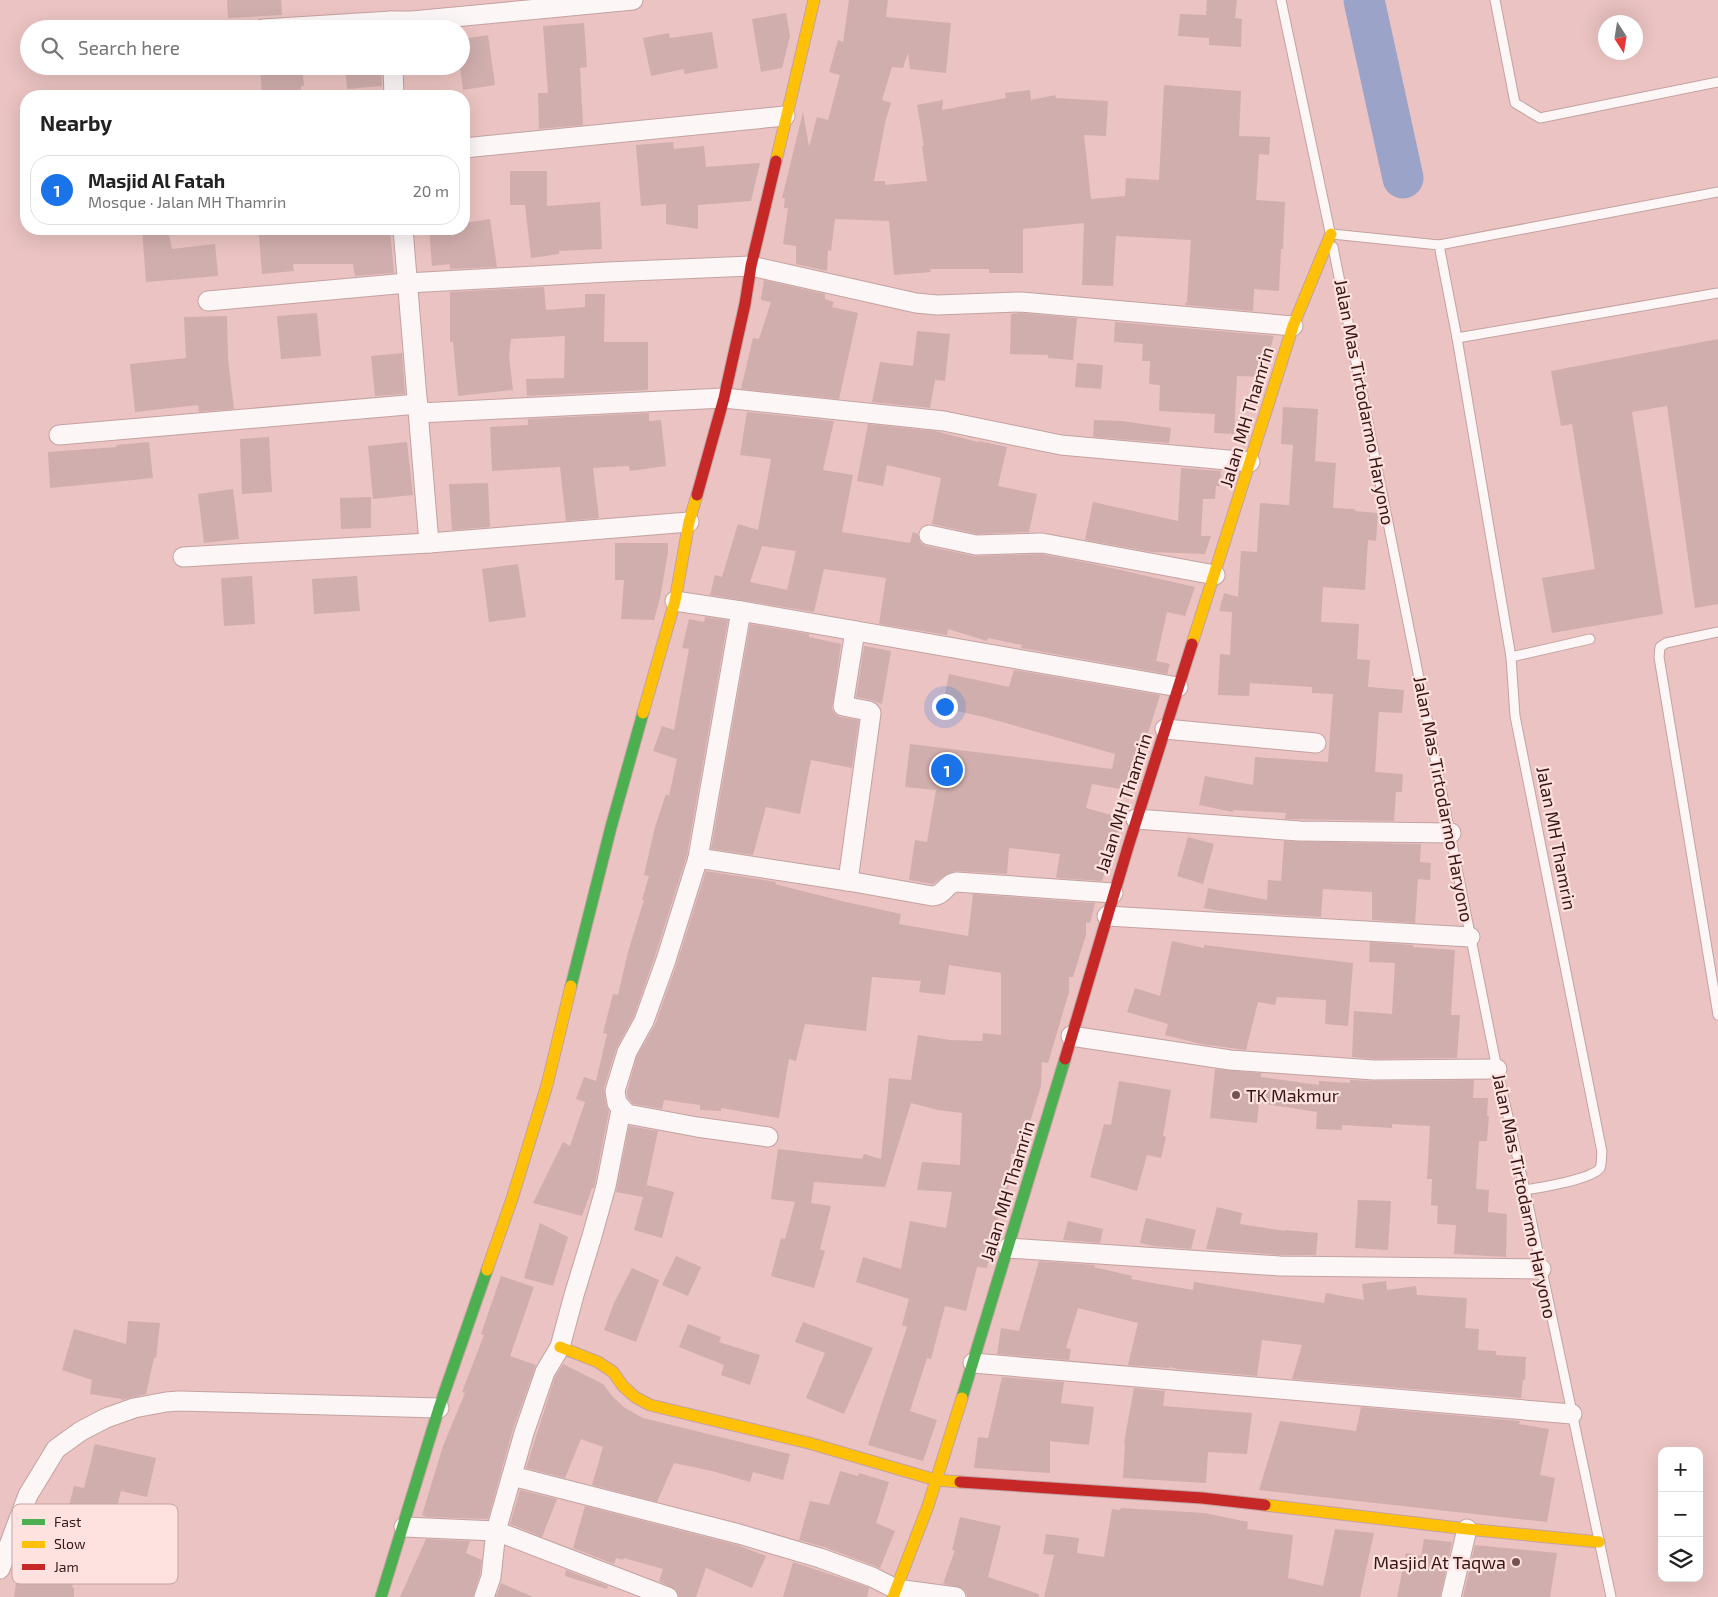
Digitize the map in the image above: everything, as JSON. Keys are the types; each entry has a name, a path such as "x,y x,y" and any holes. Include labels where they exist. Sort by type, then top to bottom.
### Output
{"street":[{"path":"423,20 633,0"},
{"path":"381,1597 439,1408 512,1199 547,1085 611,828 675,601 689,522 724,398 745,304 751,266 814,0"},
{"path":"393,75 394,90"},
{"path":"470,147 785,116"},
{"name":"Jalan MH Thamrin","path":"894,1593 928,1506 1008,1248 1113,893 1293,326 1331,234"},
{"path":"403,235 429,543"},
{"path":"208,301 407,283 751,266 916,303 937,305 1021,302 1293,326"},
{"path":"59,435 419,409 724,398 944,421 1060,444 1250,462"},
{"path":"183,557 429,543 689,522"},
{"path":"929,535 976,545 1042,543 1215,575"},
{"path":"675,601 1178,688"},
{"path":"741,611 698,858 666,960 644,1020 627,1052 615,1091 617,1103 621,1110 627,1114 697,1127 768,1137"},
{"path":"848,881 871,713 843,706 855,631"},
{"path":"1165,729 1316,743"},
{"path":"1136,819 1299,831 1452,833"},
{"path":"698,858 932,896 940,895 952,883 956,882 1113,893"},
{"path":"1107,916 1470,937"},
{"path":"1071,1036 1230,1060 1374,1070 1497,1069"},
{"path":"484,1597 491,1577 496,1531 524,1434 545,1372 560,1347 606,1186 621,1110"},
{"path":"1008,1248 1280,1266 1541,1269"},
{"path":"560,1347 598,1362 613,1372 636,1397 650,1405 809,1443 936,1480 1202,1498 1467,1529 1599,1542"},
{"path":"973,1363 1572,1414"},
{"path":"25,1504 28,1495 56,1449 106,1418 134,1408 179,1401 439,1408"},
{"path":"512,1476 748,1536 820,1558 872,1577 894,1593 956,1597"},
{"path":"404,1526 496,1531 668,1597"},
{"path":"1451,1597 1467,1529"},
{"path":"0,1569 12,1537"}],"lane":[{"name":"Jalan Mas Tirtodarmo Haryono","path":"1280,0 1331,234 1452,833 1470,937 1497,1069 1525,1190 1610,1597"},
{"path":"1495,0 1515,103 1540,118 1718,82"},
{"path":"1331,234 1439,245 1718,192"},
{"name":"Jalan MH Thamrin","path":"1439,245 1511,657 1515,716 1602,1152 1600,1167 1593,1174 1549,1187 1525,1190"},
{"path":"1456,338 1718,293"},
{"path":"1718,632 1666,643 1660,647 1659,657 1718,1015"},
{"path":"1511,657 1590,639"}],"building":[{"path":"227,0 281,0 282,15 228,18"},
{"path":"849,0 888,0 886,17 951,23 946,73 910,69 908,53 903,68 892,67 882,100 891,103 885,123 874,181 885,181 885,185 927,181 922,146 924,146 917,105 943,100 942,110 1006,98 1005,93 1030,90 1031,100 1055,95 1056,98 1108,101 1106,136 1084,135 1091,199 1125,196 1126,178 1159,180 1164,85 1241,91 1239,136 1270,137 1269,155 1259,154 1256,200 1285,202 1279,291 1254,289 1253,311 1185,305 1185,302 1187,303 1191,240 1116,236 1113,286 1082,285 1084,223 1023,229 1023,273 989,273 989,269 930,269 931,272 894,275 889,221 835,219 831,251 828,250 827,271 796,264 796,246 783,244 788,208 784,208 785,198 782,198 803,112 809,147 817,117 828,120 840,75 829,72 838,40 843,42"},
{"path":"1207,0 1237,0 1235,18 1242,19 1241,47 1209,45 1209,38 1178,36 1180,14 1206,15"},
{"path":"786,13 790,36 782,68 761,72 752,19"},
{"path":"584,23 587,67 580,68 583,125 539,129 538,93 548,93 543,26"},
{"path":"712,32 718,68 684,74 684,69 651,76 643,38 669,33 670,38"},
{"path":"488,35 495,85 463,90 461,75 470,75 470,38"},
{"path":"261,75 303,75 304,86 301,86 301,90 262,90"},
{"path":"346,75 381,75 382,86 347,89"},
{"path":"673,142 674,149 704,146 706,167 760,163 751,201 698,205 698,229 666,224 666,204 641,206 636,145"},
{"path":"510,171 547,171 547,206 600,202 602,249 559,251 559,254 531,258 525,205 510,205"},
{"path":"490,219 497,267 450,269 450,264 432,266 429,235 470,235 470,222"},
{"path":"142,235 169,235 172,249 215,244 218,276 146,282"},
{"path":"259,235 391,235 394,273 355,276 353,264 293,264 294,271 262,274"},
{"path":"764,280 825,294 825,299 834,302 832,307 858,313 839,399 741,389 753,338 759,339 771,302 761,300"},
{"path":"544,287 546,310 585,307 585,294 605,294 604,342 648,342 648,390 527,396 526,379 564,378 565,336 511,339 509,357 513,390 458,396 453,342 450,342 450,292"},
{"path":"317,313 321,356 281,359 277,316"},
{"path":"1021,313 1077,318 1073,360 1048,358 1048,355 1010,354 1011,314"},
{"path":"227,316 228,359 234,409 199,412 198,405 135,412 130,364 186,358 184,317"},
{"path":"1115,322 1274,336 1269,353 1264,352 1261,377 1237,376 1234,434 1214,433 1215,414 1159,411 1160,385 1149,384 1150,361 1142,361 1143,344 1114,342"},
{"path":"917,331 950,334 945,381 935,380 930,408 872,402 880,362 913,366"},
{"path":"1718,339 1718,604 1695,608 1667,406 1632,412 1663,614 1552,633 1542,578 1595,569 1572,424 1561,426 1551,371"},
{"path":"402,353 405,394 375,396 371,356"},
{"path":"1077,363 1103,365 1101,389 1075,387"},
{"path":"1283,407 1318,409 1315,461 1336,463 1333,508 1378,513 1376,541 1368,540 1365,590 1323,587 1321,622 1359,624 1357,659 1370,660 1368,687 1404,690 1402,713 1379,712 1375,772 1403,774 1402,792 1396,792 1394,821 1285,819 1286,813 1233,810 1233,812 1199,805 1205,776 1253,785 1255,757 1328,762 1333,694 1312,693 1312,687 1250,683 1249,696 1218,695 1220,654 1230,655 1232,612 1219,611 1224,593 1238,597 1241,551 1257,552 1260,503 1289,505 1293,445 1281,444"},
{"path":"747,412 834,421 823,470 853,475 842,532 910,543 913,532 918,534 921,543 926,546 974,556 1041,554 1195,587 1185,616 1167,612 1156,661 1170,664 1167,674 1021,648 1022,645 988,638 987,641 948,629 947,635 879,624 886,578 824,569 814,612 710,595 715,575 722,577 738,524 758,530 771,459 740,455","holes":["762,546 796,551 787,590 750,582"]},
{"path":"649,413 649,421 661,420 666,466 630,471 629,466 593,468 599,518 566,521 560,467 492,471 490,427 528,425 528,419"},
{"path":"1094,420 1122,421 1171,428 1169,443 1093,437"},
{"path":"868,424 935,431 1007,447 998,486 1037,494 1029,532 977,534 932,524 941,478 887,465 883,486 857,481"},
{"path":"269,437 272,492 242,494 240,439"},
{"path":"149,442 153,478 50,488 48,452 117,447 116,445"},
{"path":"407,442 413,495 373,499 368,446"},
{"path":"1181,468 1221,471 1220,486 1216,486 1215,499 1203,499 1201,536 1211,536 1205,554 1152,552 1085,540 1093,502 1178,521"},
{"path":"488,483 490,527 452,530 449,484"},
{"path":"233,489 239,539 204,543 198,494"},
{"path":"371,497 371,528 341,529 340,498"},
{"path":"615,543 668,543 660,598 654,620 621,619 624,580 615,580"},
{"path":"518,564 526,617 489,622 482,569"},
{"path":"252,576 255,624 224,626 221,578"},
{"path":"357,576 360,611 314,614 312,579"},
{"path":"705,617 728,620 687,855 634,1016 616,1049 604,1088 606,1105 609,1111 594,1188 592,1188 582,1216 533,1203 563,1142 570,1146 585,1102 576,1099 584,1077 596,1081 607,1034 603,1033 613,994 618,995 628,952 644,900 642,900 649,876 644,875 655,827 666,794 669,796 677,759 653,751 662,726 674,730 689,649 682,648 689,619 704,622"},
{"path":"750,624 809,634 809,637 841,644 832,709 840,717 859,720 852,768 811,760 800,814 766,807 753,855 711,849"},
{"path":"864,646 891,651 882,704 856,697"},
{"path":"1014,670 1160,695 1130,791 1092,784 1086,808 1122,818 1102,881 1056,878 1060,854 1009,848 1007,874 956,871 947,874 933,884 909,880 915,840 927,842 936,790 905,787 910,744 1112,769 1115,754 984,717 942,708 949,674 1009,687"},
{"path":"1188,837 1214,844 1203,884 1177,876"},
{"path":"1284,841 1421,844 1420,862 1431,863 1430,880 1418,879 1415,923 1372,920 1372,892 1323,889 1321,917 1220,911 1204,908 1208,888 1267,900 1268,880 1281,881"},
{"path":"706,871 776,882 775,884 901,914 899,924 968,936 973,894 1095,903 1090,923 1086,922 1086,935 1073,977 1069,977 1069,992 1048,1063 1042,1062 1041,1086 1030,1122 1028,1122 1021,1154 1011,1154 1008,1194 1003,1194 987,1268 977,1267 966,1311 945,1306 931,1359 927,1358 910,1411 937,1420 923,1461 868,1445 907,1327 902,1325 909,1299 856,1282 863,1257 901,1269 910,1221 946,1228 952,1192 917,1190 922,1162 960,1165 962,1113 938,1110 911,1103 885,1187 814,1182 811,1203 831,1206 820,1249 825,1251 814,1288 771,1276 781,1238 785,1239 795,1202 771,1199 778,1149 862,1159 864,1154 881,1159 889,1078 911,1080 918,1035 950,1040 982,1041 983,1033 1001,1035 1001,973 949,965 945,995 919,992 921,981 872,977 866,1031 805,1024 796,1061 789,1059 779,1118 721,1108 721,1111 700,1110 700,1105 664,1100 662,1109 633,1104 628,1098 627,1092 637,1056 655,1025"},
{"path":"1172,941 1204,948 1204,945 1353,963 1348,1026 1325,1024 1326,1000 1277,997 1275,1005 1258,1002 1246,1050 1201,1044 1165,1035 1168,1024 1127,1012 1135,988 1160,996"},
{"path":"1370,942 1455,950 1451,1015 1460,1015 1457,1058 1374,1059 1352,1057 1354,1011 1392,1014 1395,963 1369,962"},
{"path":"1215,1069 1261,1073 1261,1077 1319,1085 1319,1081 1350,1083 1350,1080 1474,1080 1473,1098 1488,1098 1487,1116 1489,1116 1487,1141 1479,1141 1476,1189 1489,1190 1488,1212 1507,1214 1506,1257 1454,1254 1456,1225 1437,1224 1438,1206 1431,1205 1432,1179 1427,1179 1430,1126 1392,1124 1392,1128 1342,1125 1342,1130 1316,1129 1317,1112 1259,1103 1257,1123 1210,1118"},
{"path":"1119,1081 1171,1090 1163,1136 1166,1137 1161,1158 1147,1155 1137,1191 1090,1177 1104,1124 1111,1125"},
{"path":"629,1126 658,1131 644,1197 647,1185 674,1192 662,1238 634,1230 643,1197 616,1192"},
{"path":"1358,1200 1391,1201 1388,1250 1355,1248"},
{"path":"1217,1207 1242,1213 1240,1224 1285,1231 1318,1233 1316,1255 1280,1255 1206,1249"},
{"path":"1146,1218 1196,1230 1191,1249 1140,1243"},
{"path":"1068,1221 1103,1229 1100,1243 1063,1240"},
{"path":"540,1223 568,1237 553,1286 524,1278"},
{"path":"676,1256 701,1267 688,1296 662,1285"},
{"path":"1039,1261 1095,1265 1094,1267 1132,1276 1131,1279 1193,1290 1194,1282 1324,1303 1326,1293 1364,1300 1362,1284 1386,1281 1387,1290 1416,1286 1417,1295 1467,1298 1465,1328 1479,1329 1478,1350 1496,1351 1496,1355 1526,1357 1525,1380 1523,1380 1521,1398 1292,1379 1302,1345 1262,1340 1257,1376 1170,1367 1128,1365 1138,1323 1078,1308 1066,1348 1071,1349 1069,1360 997,1354 1001,1328 1019,1331"},
{"path":"632,1268 659,1280 636,1342 604,1330 614,1303"},
{"path":"501,1276 534,1287 510,1356 536,1365 513,1429 488,1519 426,1517 422,1515 443,1446 465,1393 462,1392 484,1335 481,1334"},
{"path":"128,1321 160,1323 156,1358 154,1358 146,1394 122,1400 90,1394 92,1380 62,1370 74,1329 126,1344"},
{"path":"803,1322 873,1348 844,1414 806,1398 825,1353 795,1342"},
{"path":"688,1324 721,1337 719,1342 760,1355 750,1385 721,1375 724,1365 679,1347"},
{"path":"563,1364 603,1384 625,1408 643,1418 790,1454 783,1480 753,1472 750,1482 674,1463 657,1502 592,1485 603,1447 581,1439 565,1478 526,1468 555,1377"},
{"path":"1002,1377 1064,1382 1061,1403 1094,1407 1089,1445 1050,1441 1050,1473 974,1468 978,1437 988,1438"},
{"path":"1134,1388 1165,1391 1163,1406 1252,1413 1247,1454 1208,1452 1206,1483 1123,1478 1124,1443"},
{"path":"1361,1407 1520,1421 1519,1424 1549,1429 1540,1475 1555,1478 1547,1522 1259,1490 1280,1421 1356,1431"},
{"path":"95,1444 156,1458 147,1497 121,1491 118,1504 70,1504 74,1486 84,1488"},
{"path":"840,1471 858,1476 859,1473 889,1482 876,1523 895,1531 880,1568 824,1547 799,1540 810,1501 829,1505"},
{"path":"520,1490 557,1499 542,1537 510,1524"},
{"path":"585,1506 737,1545 766,1556 752,1588 706,1568 696,1597 679,1597 676,1590 659,1581 663,1569 624,1558 623,1560 616,1558 614,1564 573,1548"},
{"path":"1121,1508 1204,1513 1248,1522 1247,1529 1293,1535 1288,1578 1323,1586 1335,1529 1374,1533 1360,1597 1044,1597 1054,1555 1043,1554 1046,1534 1079,1538 1077,1553 1104,1557 1112,1509 1120,1510"},
{"path":"960,1517 1001,1526 988,1577 1039,1594 1039,1597 967,1597 966,1592 962,1588 943,1584 955,1550 952,1550"},
{"path":"426,1539 470,1541 466,1553 482,1560 473,1597 400,1597"},
{"path":"1424,1539 1452,1542 1440,1597 1397,1597 1406,1553 1421,1556"},
{"name":"Masjid At Taqwa","path":"1475,1545 1557,1553 1550,1597 1463,1597"},
{"path":"793,1562 868,1587 867,1597 783,1597"},
{"path":"566,1570 608,1586 607,1589 565,1576"},
{"path":"501,1583 533,1597 496,1597"},
{"path":"16,1584 73,1584 72,1587 74,1588 74,1597 14,1597"}],"waterway":[{"path":"1364,0 1403,178"}],"traffic: fast":[{"path":"571,986 611,827 643,713"},
{"path":"962,1398 1065,1059"},
{"path":"381,1597 439,1408 487,1270"}],"traffic: slow":[{"path":"776,161 814,0"},
{"path":"1192,644 1293,326 1331,234"},
{"path":"643,713 675,601 689,522 697,495"},
{"path":"487,1270 512,1199 547,1085 571,986"},
{"path":"560,1347 598,1362 613,1372 623,1386 635,1397 650,1405 809,1443 936,1480 960,1482"},
{"path":"893,1597 928,1506 962,1398"},
{"path":"1265,1505 1467,1529 1599,1542"}],"traffic: jam":[{"path":"697,495 724,398 745,304 751,266 776,161"},
{"path":"1065,1059 1128,847 1192,644"},
{"path":"960,1482 1202,1498 1265,1505"}],"place":[{"name":"Masjid Al Fatah","path":"947,770"},
{"name":"TK Makmur","path":"1236,1095"},
{"name":"Masjid At Taqwa","path":"1516,1562"}]}
